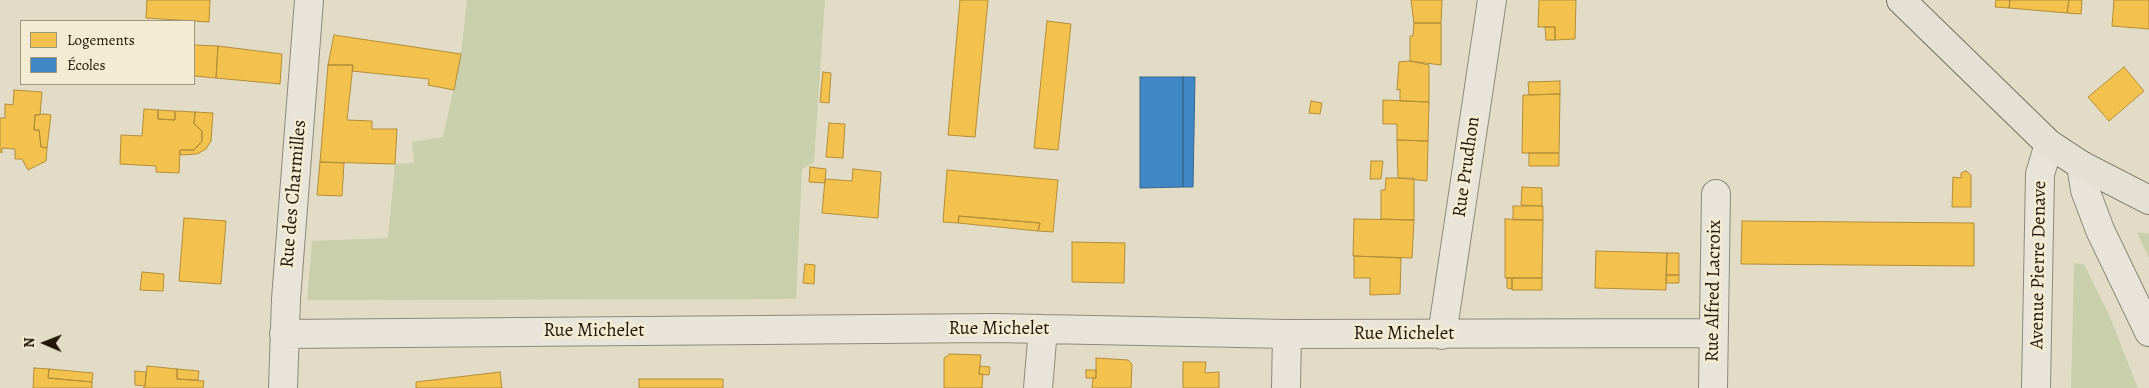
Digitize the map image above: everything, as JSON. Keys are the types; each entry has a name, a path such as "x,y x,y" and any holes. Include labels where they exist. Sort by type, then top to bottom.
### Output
{"main road":[{"path":"1901,0 2049,144 2081,165 2149,200"}],"street":[{"name":"Rue des Charmilles","path":"283,388 284,334 309,0"},
{"name":"Rue Prudhon","path":"1442,335 1492,0"},
{"name":"Avenue Pierre Denave","path":"2036,388 2040,174 2049,144"},
{"path":"2081,165 2085,190 2100,230 2149,332"},
{"name":"Rue Alfred Lacroix","path":"1713,388 1716,194"},
{"name":"Rue Michelet","path":"284,334 1043,329 1442,335 1713,333"},
{"path":"1038,388 1043,329"},
{"path":"1286,388 1287,334"}],"green space":[{"path":"467,0 825,0 814,162 802,169 796,299 307,300 312,241 388,238 395,164 414,163 412,142 443,137 461,54"},
{"path":"2137,232 2149,234 2149,258"},
{"path":"2074,263 2084,264 2109,315 2138,388 2071,388"}],"building: Logements":[{"path":"147,0 210,0 209,22 146,18"},
{"path":"960,0 988,0 975,137 948,135"},
{"path":"1411,0 1442,0 1441,23 1414,23"},
{"path":"1539,0 1576,0 1575,39 1555,40 1555,27 1538,27"},
{"path":"1996,0 2010,0 2009,8 1995,7"},
{"path":"2010,0 2069,0 2067,13 2009,8"},
{"path":"2069,0 2082,0 2081,14 2067,13"},
{"path":"2114,0 2149,0 2149,29 2112,26"},
{"path":"1047,21 1071,24 1058,150 1034,148"},
{"path":"1414,23 1441,23 1441,65 1410,61 1410,36 1413,36"},
{"path":"1545,27 1555,27 1555,40 1546,40"},
{"path":"334,35 461,54 454,90 428,85 429,79 352,71 353,65 328,65"},
{"path":"195,45 218,46 216,78 195,76"},
{"path":"218,46 282,54 280,84 216,78"},
{"path":"1410,61 1429,65 1429,102 1400,101 1400,89 1397,90 1399,62"},
{"path":"328,65 353,65 347,120 372,121 372,129 397,129 395,164 320,162"},
{"path":"2124,67 2144,91 2109,121 2088,97"},
{"path":"823,72 831,73 829,103 820,102"},
{"path":"1560,81 1560,94 1529,95 1528,82"},
{"path":"14,90 42,92 40,115 35,115 34,130 39,130 41,147 47,148 46,161 28,170 22,159 15,159 15,149 2,148 2,153 0,152 0,118 5,118 5,104 13,105"},
{"path":"1560,94 1559,153 1522,153 1523,95"},
{"path":"1383,100 1429,102 1428,141 1397,140 1397,124 1383,124"},
{"path":"1311,101 1322,103 1320,114 1309,113"},
{"path":"144,109 158,110 158,119 175,120 175,111 195,112 194,124 202,131 202,141 194,150 180,150 179,173 156,172 156,166 120,164 121,135 142,136"},
{"path":"158,110 175,111 175,120 158,119"},
{"path":"195,112 213,113 211,141 206,149 197,154 180,155 180,150 194,150 202,141 202,131 194,124"},
{"path":"35,115 51,115 47,148 41,147 39,130 34,130"},
{"path":"829,123 845,124 843,158 826,157"},
{"path":"1397,140 1428,141 1427,181 1398,178"},
{"path":"1529,153 1559,153 1559,166 1529,166"},
{"path":"1371,161 1383,161 1381,179 1370,179"},
{"path":"320,162 344,163 342,196 317,195"},
{"path":"810,167 826,169 825,183 809,182"},
{"path":"853,169 881,172 878,218 822,213 825,179 852,181"},
{"path":"947,170 1058,180 1053,232 1038,231 1040,223 959,216 958,223 943,222"},
{"path":"1966,171 1971,175 1971,207 1952,207 1953,177 1961,178 1961,173"},
{"path":"1386,178 1414,178 1414,220 1381,219 1381,190 1385,190"},
{"path":"1522,187 1542,188 1542,206 1521,205"},
{"path":"1513,206 1543,206 1543,220 1513,220"},
{"path":"959,216 1040,223 1038,231 958,223"},
{"path":"184,218 226,221 221,284 179,281"},
{"path":"1354,219 1414,220 1412,258 1353,256"},
{"path":"1505,219 1543,220 1542,278 1505,278"},
{"path":"1742,221 1974,223 1974,266 1741,264"},
{"path":"1072,242 1125,243 1124,283 1072,282"},
{"path":"1596,251 1667,253 1666,290 1595,288"},
{"path":"1667,253 1679,253 1679,275 1666,275"},
{"path":"1354,256 1401,258 1400,294 1370,295 1370,278 1354,278"},
{"path":"805,264 815,265 814,284 803,283"},
{"path":"142,272 164,274 163,291 140,290"},
{"path":"1666,275 1679,275 1679,283 1666,283"},
{"path":"1507,278 1512,278 1512,289 1507,288"},
{"path":"1512,278 1542,278 1542,290 1512,290"},
{"path":"950,354 981,355 979,374 983,374 982,388 944,388 944,358"},
{"path":"1096,358 1128,360 1132,364 1131,388 1092,388 1093,378 1096,378"},
{"path":"1183,362 1206,362 1205,373 1219,372 1219,388 1183,388"},
{"path":"147,366 177,369 177,379 204,381 203,388 143,388 145,386"},
{"path":"980,366 990,367 989,375 979,374"},
{"path":"34,368 49,369 48,378 92,382 92,388 33,388"},
{"path":"49,369 93,373 92,382 48,378"},
{"path":"177,369 199,371 198,380 177,379"},
{"path":"1086,370 1096,370 1096,378 1086,378"},
{"path":"135,371 146,372 145,386 135,385"},
{"path":"500,372 502,388 416,388 416,382"},
{"path":"639,379 723,379 723,388 639,388"}],"building: Écoles":[{"path":"1140,77 1183,77 1183,187 1140,188"},
{"path":"1183,77 1195,77 1193,187 1183,187"}]}
